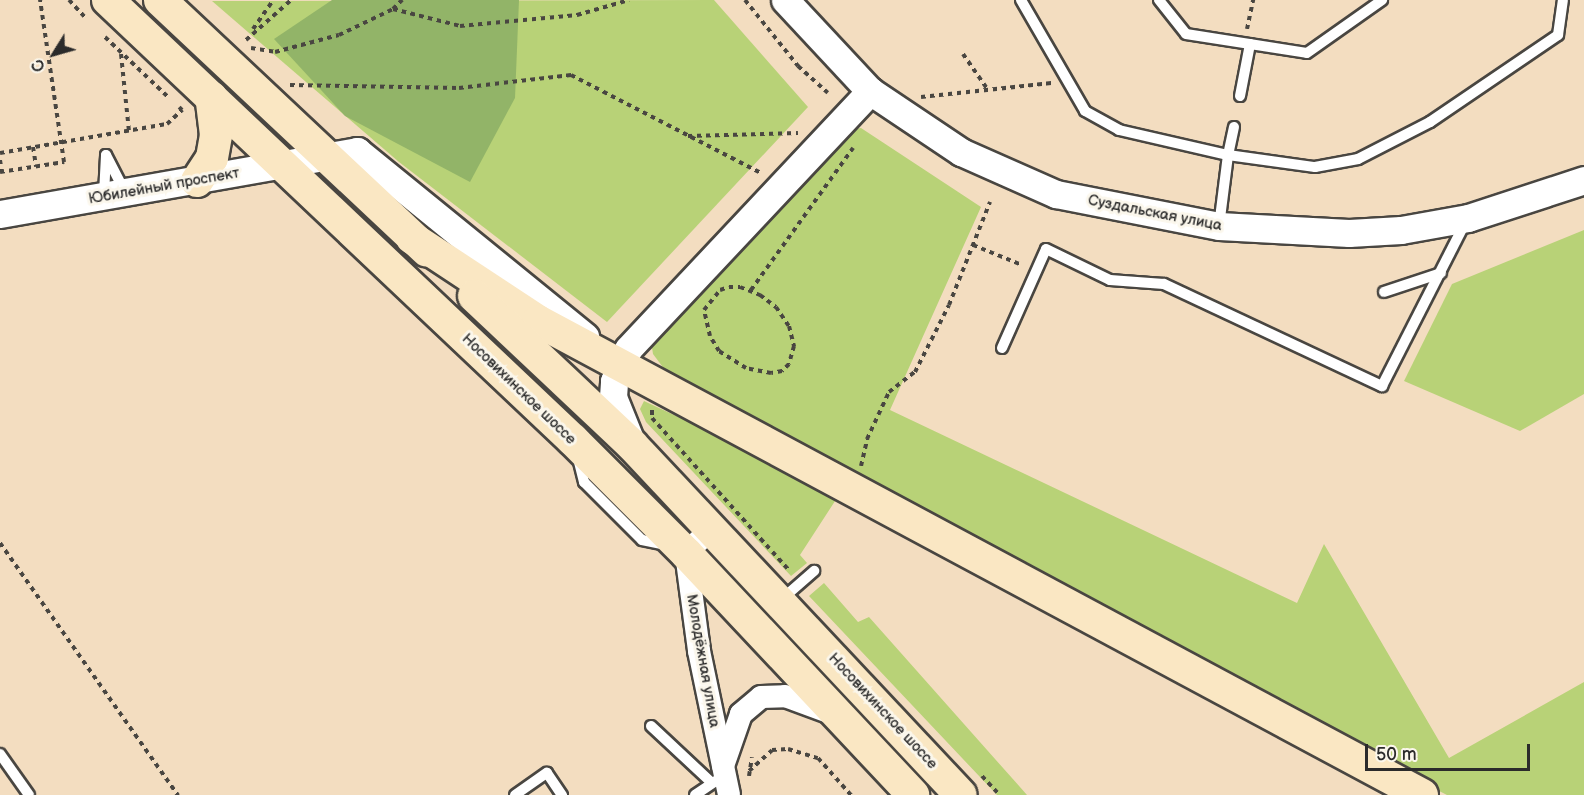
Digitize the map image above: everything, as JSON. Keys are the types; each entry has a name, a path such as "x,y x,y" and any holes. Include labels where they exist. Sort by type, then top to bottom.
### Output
{"main road":[{"name":"Носовихинское шоссе","path":"108,0 573,440 683,551 913,795"},
{"name":"Носовихинское шоссе","path":"160,0 632,445 961,795"},
{"path":"197,181 207,169 214,146 211,97"},
{"path":"412,238 538,321 1422,795"},
{"path":"839,716 882,795"}],"street":[{"name":"Суздальская улица","path":"785,0 877,96 961,152 1056,194 1220,226 1349,233 1401,230 1468,218 1584,180"},
{"path":"632,445 613,397 620,365 646,326 877,96"},
{"name":"Юбилейный проспект","path":"0,214 285,166 357,151 620,365"},
{"path":"683,551 711,529"},
{"name":"Молодёжная улица","path":"683,551 722,780"},
{"name":"Молодёжная улица","path":"722,780 741,714 760,697 785,696 839,716"}],"lane":[{"path":"1022,0 1085,111 1119,130 1228,155 1315,167 1358,159 1430,122 1558,35 1563,0"},
{"path":"1159,0 1186,34 1307,53 1382,0"},
{"path":"1240,96 1247,44"},
{"path":"1220,226 1228,155 1234,127"},
{"path":"1002,348 1046,249 1110,280 1164,284 1382,386 1468,218"},
{"path":"1384,292 1441,273"},
{"path":"779,602 814,571"},
{"path":"651,726 722,780 694,795"},
{"path":"0,754 29,795"},
{"path":"515,795 547,773 562,795"}],"path":[{"path":"0,160 1,172 64,162 40,0"},
{"path":"273,0 241,46 275,52 339,35 393,9 402,0"},
{"path":"246,40 291,0"},
{"path":"393,9 460,26 577,15 629,0"},
{"path":"745,0 798,66 828,93"},
{"path":"1247,44 1253,0"},
{"path":"0,153 61,142 129,131 167,124 182,110 121,53 129,131"},
{"path":"963,54 988,90"},
{"path":"289,85 459,88 571,75 761,173"},
{"path":"877,96 988,90 1068,82"},
{"path":"688,136 799,133"},
{"path":"751,290 860,137"},
{"path":"33,147 36,167"},
{"path":"855,490 867,439 889,392 915,372 949,305 990,202"},
{"path":"973,245 1036,271"},
{"path":"729,287 751,290 776,307 794,337 789,364 782,371 771,373 746,368 726,357 710,336 704,310 708,301 729,287"},
{"path":"0,543 178,795"},
{"path":"749,771 772,750 788,749 818,758 851,795"},
{"path":"750,787 749,771 753,751"}],"green space":[{"path":"332,0 519,0 515,98 470,182 345,116 274,39"},
{"path":"714,0 808,107 607,322 399,162 212,1"},
{"path":"861,128 981,207 890,410 1297,603 1324,544 1449,758 1584,682 1584,795 1447,795 1294,717 665,370 653,354 651,341 846,130"},
{"path":"1584,230 1584,394 1520,431 1404,381 1452,284"},
{"path":"644,401 760,455 837,498 800,555 807,563 791,576 646,422 640,409"},
{"path":"824,583 858,622 869,617 1027,795 997,795 809,596"}]}
